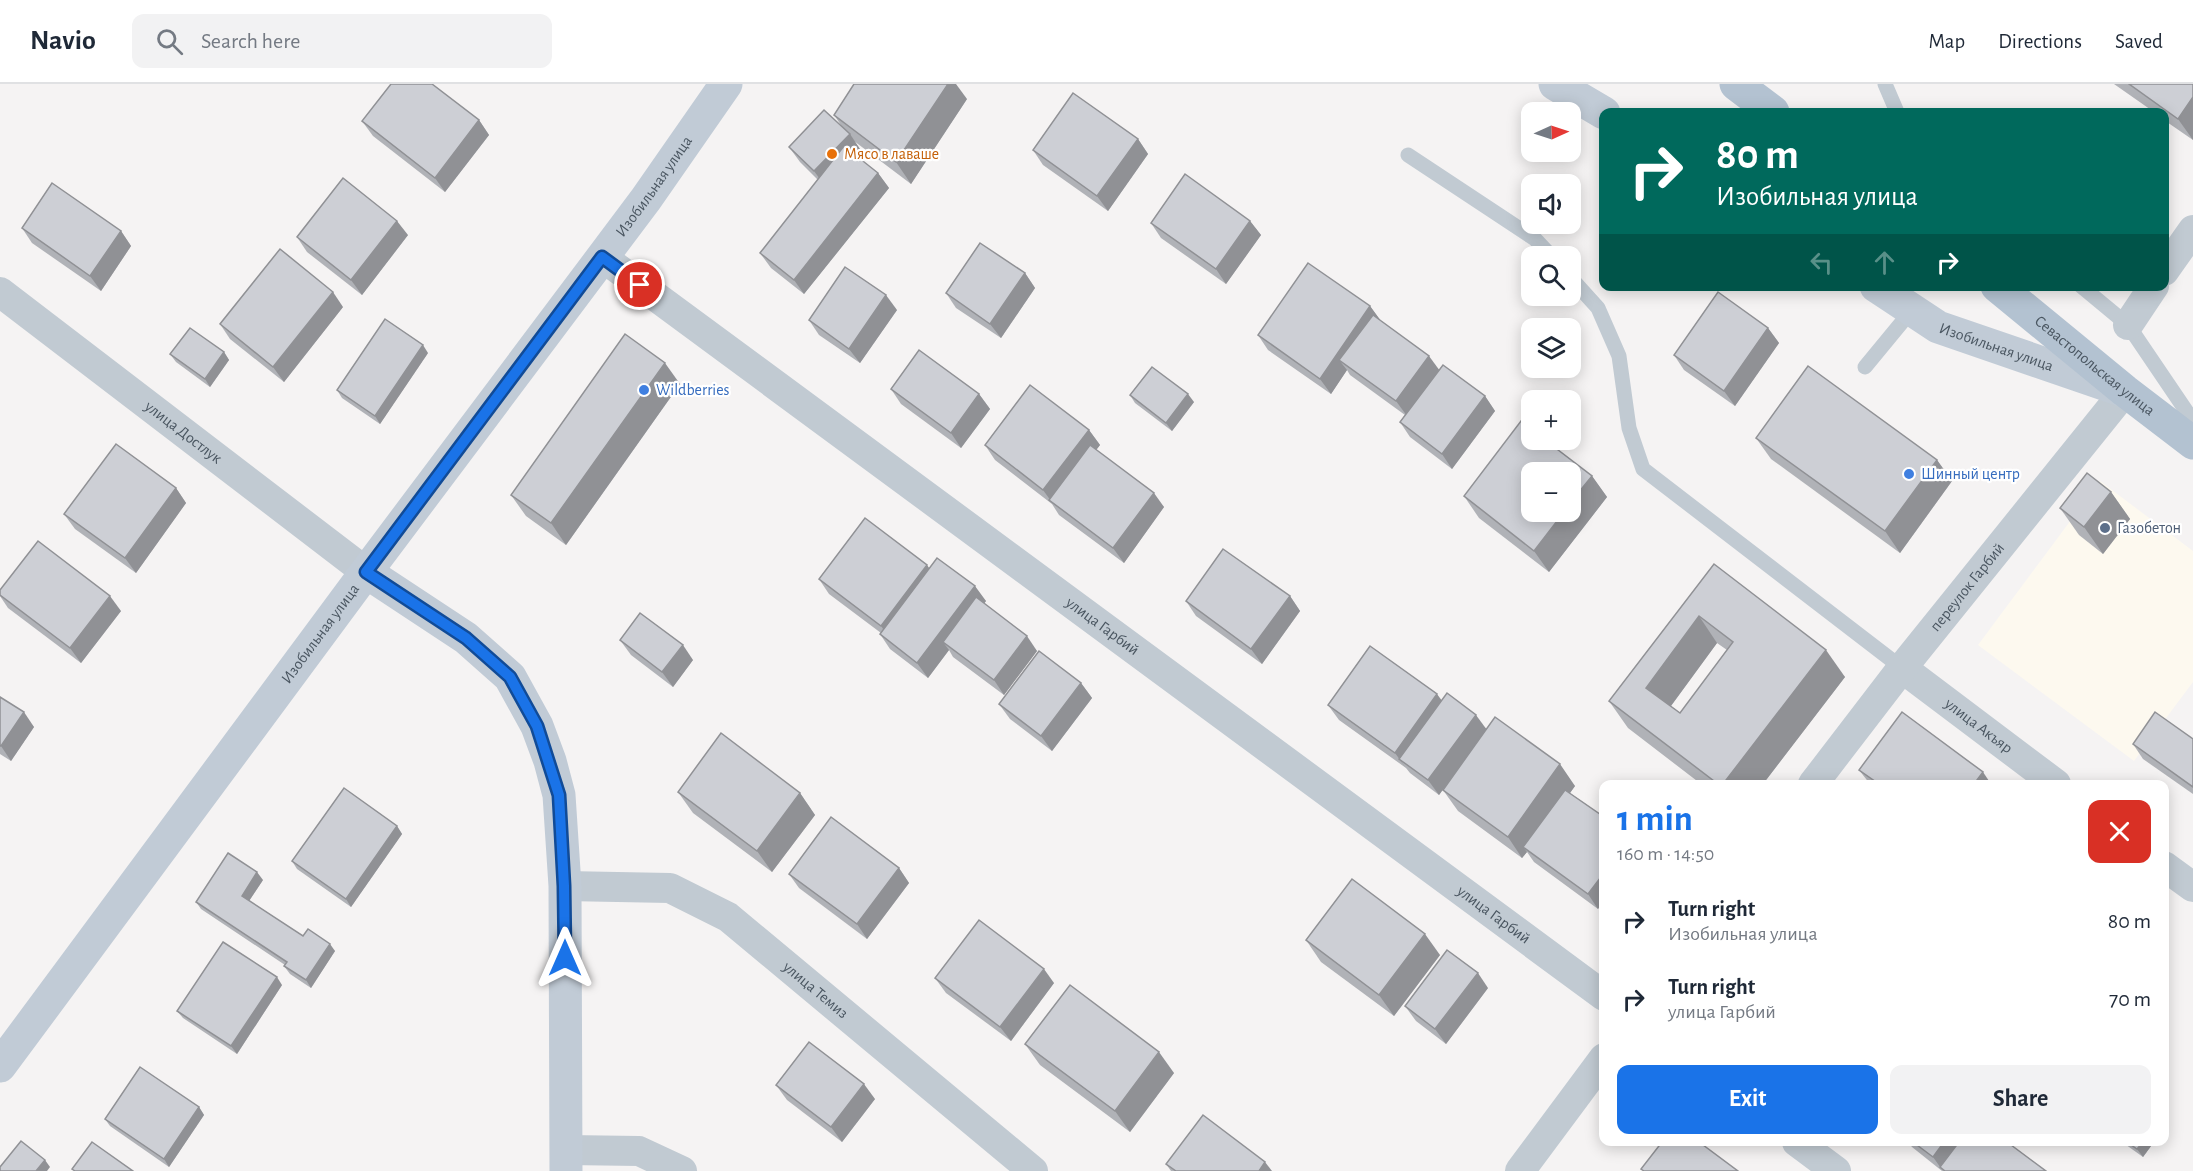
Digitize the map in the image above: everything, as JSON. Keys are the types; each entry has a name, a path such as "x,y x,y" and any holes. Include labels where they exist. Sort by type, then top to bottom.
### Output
{"main road":[{"name":"Изобильная улица","path":"0,1066 366,572 646,200 726,84"},
{"path":"1555,84 1599,110"},
{"path":"1736,84 1768,108"},
{"name":"Изобильная улица","path":"1884,291 1938,327 2125,391"},
{"name":"Севастопольская улица","path":"2003,291 2125,391 2193,443"},
{"path":"366,572 466,638 510,677 537,726 559,795 564,886 566,1160"}],"street":[{"path":"2169,264 2193,230"},
{"name":"улица Гарбий","path":"602,257 1599,992"},
{"path":"2128,325 2151,291"},
{"name":"улица Достлук","path":"0,292 366,572"},
{"name":"переулок Гарбий","path":"1816,780 1902,668 2125,391"},
{"name":"улица Акъяр","path":"1902,668 2051,780"},
{"path":"2169,870 2193,887"},
{"name":"улица Темиз","path":"564,886 670,888 728,917 1033,1171"},
{"path":"1520,1171 1599,1065"},
{"path":"1802,1146 1836,1171"},
{"path":"566,1160 639,1151 682,1171"}],"lane":[{"path":"1885,84 1895,108"},
{"path":"1408,155 1535,239 1542,246"},
{"path":"1581,290 1598,308 1619,356 1629,428 1643,469 1902,668"},
{"path":"2087,291 2128,325 2193,421"},
{"path":"1865,367 1912,310"}],"shaded area":[{"path":"2100,481 2193,551 2193,682 2134,761 1978,645"}],"building":[{"path":"391,84 432,84 479,120 435,178 362,121"},
{"path":"854,84 948,84 896,162 834,115"},
{"path":"2129,84 2193,84 2193,97 2178,119 2169,113 2169,108 2163,108"},
{"path":"1073,93 1138,139 1097,196 1033,150"},
{"path":"824,110 850,134 814,171 789,147"},
{"path":"844,146 878,173 794,280 760,253"},
{"path":"1185,174 1250,221 1216,269 1151,223"},
{"path":"343,178 397,221 351,280 297,237"},
{"path":"52,183 121,231 90,276 22,228"},
{"path":"980,243 1025,273 990,324 946,293"},
{"path":"280,249 333,292 273,367 220,324"},
{"path":"1308,263 1370,306 1320,379 1258,335"},
{"path":"845,267 886,295 849,349 809,320"},
{"path":"1718,292 1768,328 1724,391 1674,355"},
{"path":"1373,315 1429,356 1396,401 1339,360"},
{"path":"385,319 423,345 375,416 337,390"},
{"path":"190,328 224,352 205,379 170,354"},
{"path":"625,334 665,363 551,523 511,495"},
{"path":"919,350 979,394 951,433 891,389"},
{"path":"1443,365 1485,396 1442,454 1400,422"},
{"path":"1808,366 1937,460 1885,531 1756,438"},
{"path":"1152,367 1188,394 1166,423 1130,395"},
{"path":"1030,385 1089,430 1043,490 985,445"},
{"path":"1521,421 1521,450 1558,450 1574,462 1521,462 1521,522 1556,522 1534,551 1464,496"},
{"path":"116,444 176,488 125,558 64,514"},
{"path":"1090,445 1154,493 1113,548 1049,500"},
{"path":"1581,468 1592,476 1581,490"},
{"path":"2087,473 2111,492 2084,527 2060,508"},
{"path":"865,518 927,565 881,626 819,579"},
{"path":"38,541 110,596 70,648 0,595 0,590"},
{"path":"1223,549 1290,596 1251,649 1186,601"},
{"path":"937,558 975,586 917,663 880,634"},
{"path":"1714,564 1826,650 1726,780 1713,780 1609,701","holes":["1699,616 1733,642 1680,713 1646,688"]},
{"path":"976,597 1027,636 994,680 943,642"},
{"path":"640,613 683,645 662,672 620,640"},
{"path":"1370,646 1437,694 1395,753 1328,705"},
{"path":"1039,651 1081,683 1041,736 999,704"},
{"path":"1447,693 1476,715 1428,780 1399,759"},
{"path":"0,697 24,712 1,746 0,746"},
{"path":"1902,712 1983,772 1977,780 1873,780 1859,770"},
{"path":"2155,712 2193,739 2193,787 2133,744"},
{"path":"1495,717 1560,764 1508,837 1443,790"},
{"path":"721,733 800,793 757,851 678,792"},
{"path":"344,788 397,826 346,899 292,861"},
{"path":"1565,790 1599,814 1599,880 1588,894 1523,847"},
{"path":"831,817 899,868 857,924 789,874"},
{"path":"228,853 257,872 242,896 303,936 308,929 330,944 306,980 284,966 287,962 196,902"},
{"path":"1352,879 1425,934 1379,995 1306,940"},
{"path":"979,920 1044,969 1000,1027 935,978"},
{"path":"223,942 277,977 231,1046 177,1011"},
{"path":"1447,950 1478,973 1435,1029 1405,1006"},
{"path":"1070,985 1159,1052 1115,1111 1025,1044"},
{"path":"809,1042 864,1084 831,1127 776,1085"},
{"path":"140,1067 199,1107 164,1159 105,1119"},
{"path":"1203,1115 1265,1162 1259,1171 1176,1171 1166,1164"},
{"path":"21,1141 45,1160 36,1171 0,1171 0,1167"},
{"path":"92,1142 133,1171 75,1171 72,1169"},
{"path":"1659,1146 1704,1146 1738,1171 1644,1171 1641,1169"},
{"path":"1918,1146 1941,1146 1933,1157"},
{"path":"1956,1146 2012,1146 2046,1171 1945,1171 1940,1167"}],"place":[{"name":"Мясо в лаваше","path":"832,154"},
{"name":"Wildberries","path":"644,390"},
{"name":"Шинный центр","path":"1909,474"},
{"name":"Газобетон","path":"2105,528"}],"route":[{"path":"565,958 559,795 537,726 510,677 466,638 366,572 602,257 640,285"}]}
